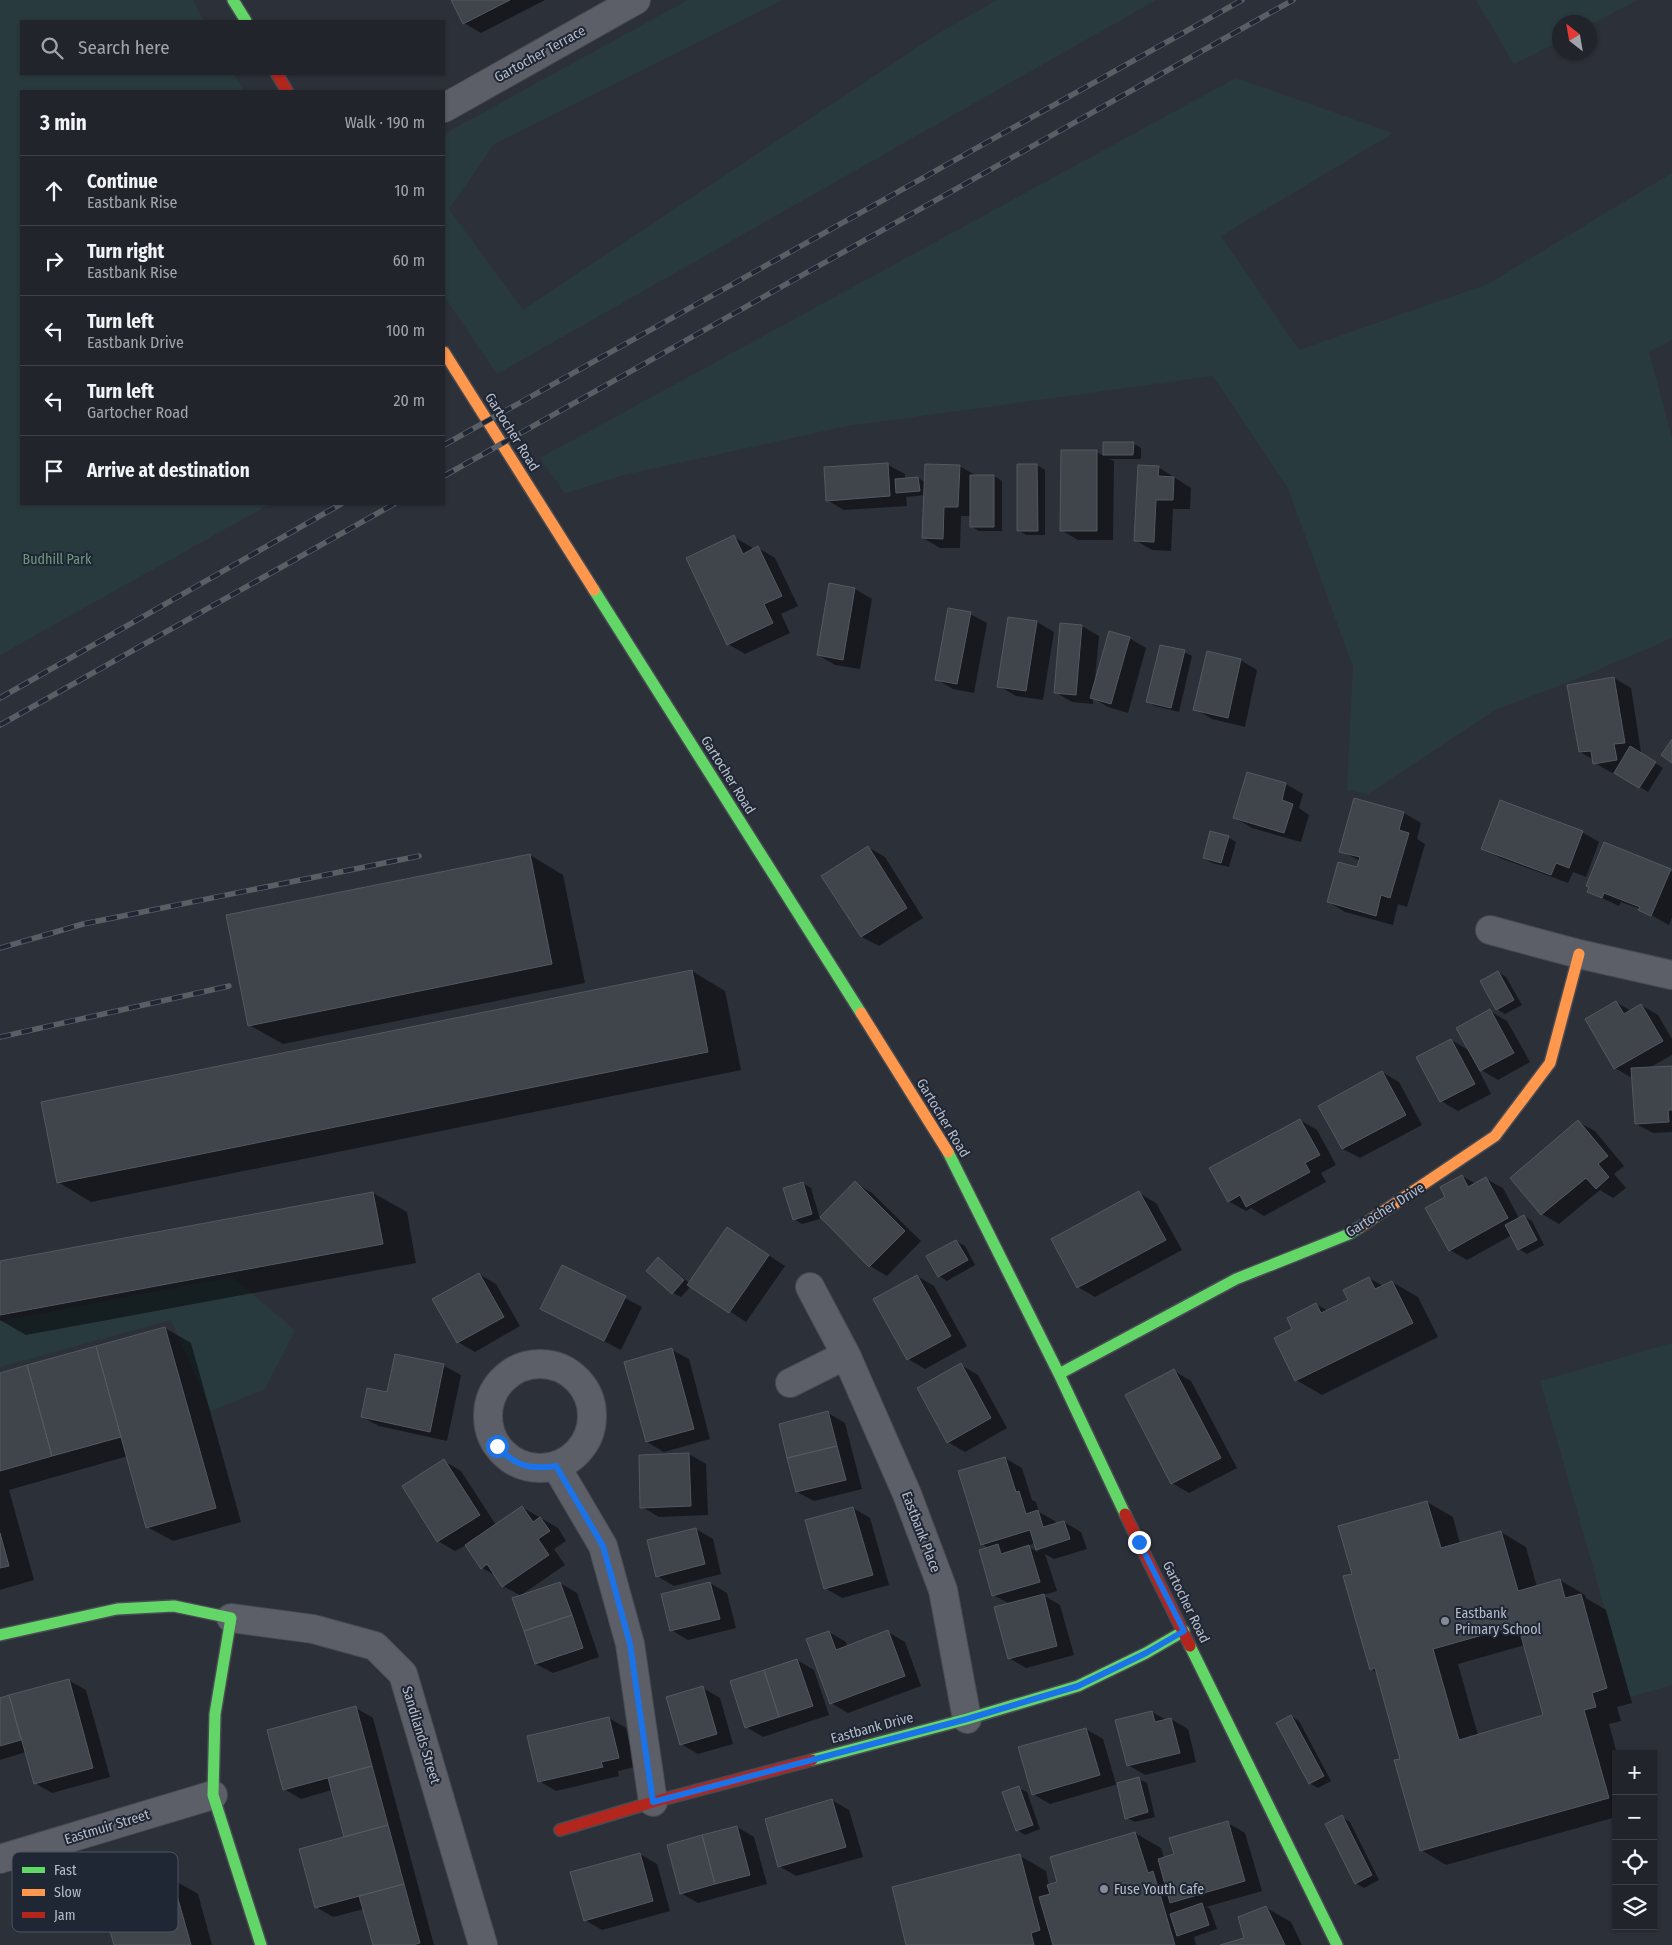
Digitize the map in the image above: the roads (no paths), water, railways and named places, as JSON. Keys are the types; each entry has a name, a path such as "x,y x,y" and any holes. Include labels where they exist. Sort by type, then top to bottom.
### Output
{"street":[{"path":"233,0 245,20"},
{"name":"Gartocher Terrace","path":"445,107 636,0"},
{"path":"278,75 286,90"},
{"name":"Gartocher Road","path":"445,354 945,1147 1059,1374 1337,1945"},
{"path":"1490,930 1672,976"},
{"name":"Gartocher Drive","path":"1059,1374 1236,1279 1349,1234 1495,1136 1550,1063 1579,954"},
{"name":"Eastbank Place","path":"810,1287 846,1355 907,1494 943,1590 967,1719"},
{"path":"790,1383 846,1355"},
{"path":"556,1466 603,1546 630,1644 653,1802"},
{"name":"Sandilands Street","path":"0,1635 117,1609 174,1606 231,1618 312,1629 375,1646 403,1674 484,1945"},
{"path":"231,1618 215,1714 213,1795 262,1945"},
{"name":"Eastbank Drive","path":"560,1830 653,1802 967,1719 1078,1686 1146,1653 1184,1631"},
{"name":"Eastmuir Street","path":"23,1852 213,1795"},
{"name":"Eastmuir Street","path":"0,1859 12,1855"}],"railway":[{"path":"445,444 1242,0"},
{"path":"445,475 1293,0"},
{"path":"0,698 339,505"},
{"path":"0,725 392,505"},
{"path":"0,948 83,924 419,856"},
{"path":"0,1037 229,986"}],"place":[{"name":"Eastbank Primary School","path":"1445,1621"},
{"name":"Fuse Youth Cafe","path":"1104,1889"}],"park label":[{"name":"Budhill Park","path":"57,559"}]}
